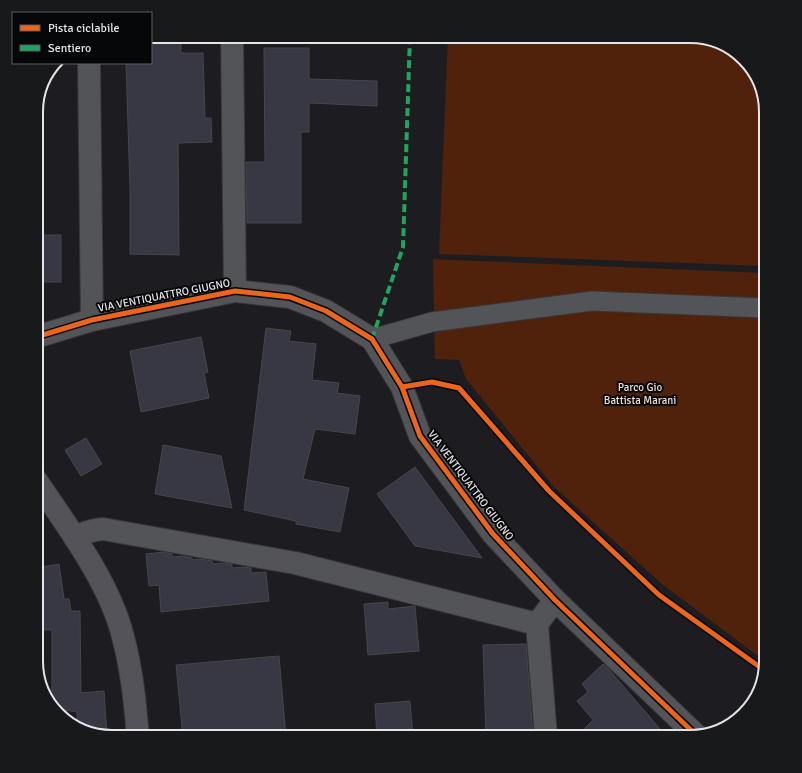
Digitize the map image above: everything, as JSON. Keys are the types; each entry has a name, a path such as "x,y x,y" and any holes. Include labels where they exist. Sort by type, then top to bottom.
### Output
{"street":[{"name":"VIA VENTIQUATTRO GIUGNO","path":"232,43 235,291"},
{"name":"VIA VENTIQUATTRO GIUGNO","path":"89,64 92,320"},
{"name":"VIA VENTIQUATTRO GIUGNO","path":"43,335 92,320 235,291 290,297 326,311 372,340 402,386 420,436 493,534 555,600 691,730"},
{"path":"43,490 75,538 110,600 123,636 133,680 137,730"},
{"path":"75,538 82,533 91,530 103,529 295,563 537,624"},
{"path":"545,730 537,624 555,600"}],"lane":[{"path":"372,340 432,322 592,301 759,308"}],"green space":[{"path":"448,43 695,43 708,45 721,50 742,66 750,77 758,98 759,112 759,266 439,254"},
{"name":"Parco Gio Battista Marani","path":"433,259 759,273 759,657 663,585 554,487 466,379 459,360 435,359"}],"building":[{"path":"152,43 181,43 181,53 203,53 205,118 211,118 212,142 178,143 179,255 130,254 130,188 126,64 152,64"},
{"path":"264,48 309,48 309,79 377,81 377,106 309,103 309,132 301,132 301,223 247,223 246,162 265,162"},
{"path":"43,235 61,235 61,282 43,282"},
{"path":"266,328 291,331 289,341 316,344 312,380 339,383 337,393 360,396 355,434 315,429 303,479 349,488 340,532 296,524 296,521 244,510"},
{"path":"201,337 208,372 204,373 209,398 141,412 130,351"},
{"path":"86,438 102,464 81,476 65,450"},
{"path":"163,445 221,456 232,508 155,494"},
{"path":"415,467 482,558 415,546 377,494"},
{"path":"164,552 172,554 172,557 182,556 192,558 193,560 201,559 212,561 213,564 232,564 232,568 251,568 251,573 266,572 269,601 161,612 159,585 149,586 146,554"},
{"path":"59,564 64,599 69,599 71,611 80,611 81,693 104,691 107,730 98,729 77,721 77,712 63,710 52,696 52,630 43,630 43,567"},
{"path":"388,602 388,609 415,606 419,651 368,655 364,604"},
{"path":"526,644 532,730 486,730 483,645"},
{"path":"279,656 285,730 182,730 176,665"},
{"path":"603,664 661,730 583,730 593,720 577,701 588,692 582,684"},
{"path":"410,701 412,730 377,730 375,704"}],"marked path":[{"path":"372,339 403,247 410,43"}],"cycle path":[{"path":"43,335 92,320 235,291 290,297 326,311 372,339 402,387 420,436 493,534 555,600 691,730"},
{"path":"402,387 432,382 459,388 549,491 659,595 759,666"}]}
